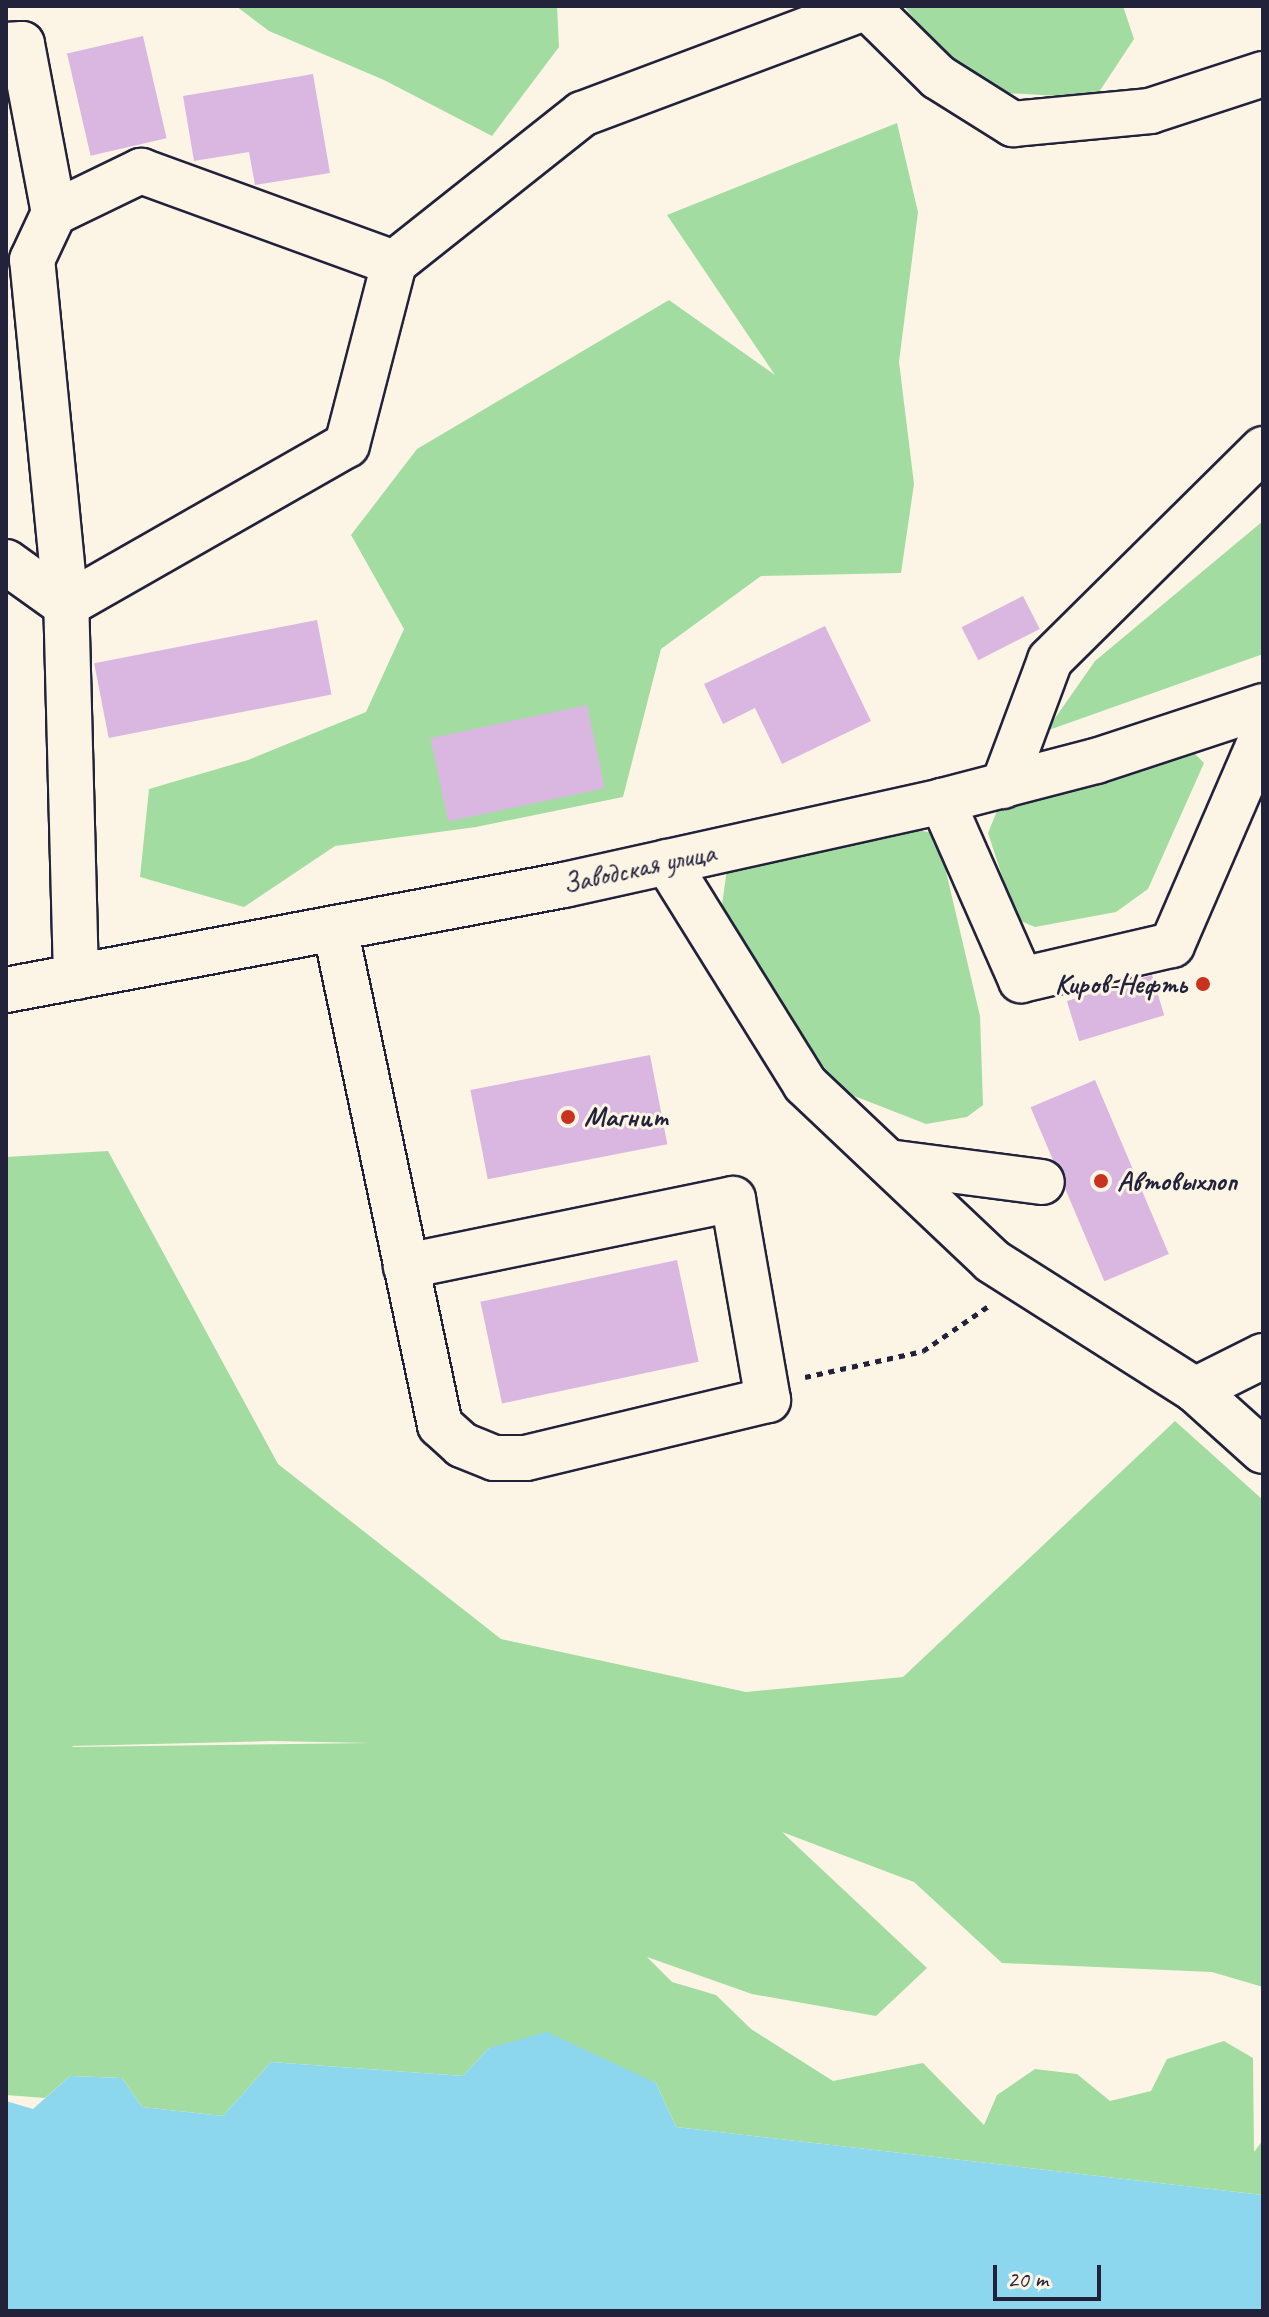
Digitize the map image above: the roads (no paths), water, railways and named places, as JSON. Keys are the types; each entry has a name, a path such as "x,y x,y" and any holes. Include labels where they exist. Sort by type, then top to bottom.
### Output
{"street":[{"path":"66,605 347,445 394,263 582,114 867,7 938,77 1013,124 1150,111 1263,74"},
{"path":"6,45 22,44 54,213 32,260 66,605 76,977"},
{"path":"54,213 141,171 394,263"},
{"path":"1003,786 1050,660 1263,449"},
{"path":"6,562 66,605"},
{"name":"Заводская улица","path":"6,990 667,862 942,801 1003,786 1263,706"},
{"path":"942,801 1021,980 1172,945 1263,735"},
{"path":"667,862 805,1084 992,1261 1195,1390 1263,1451"},
{"path":"335,928 406,1266 440,1425 462,1445 494,1458 526,1458 768,1400 733,1199 406,1266"},
{"path":"888,1162 1042,1182"},
{"path":"1195,1390 1263,1356"}],"water":[{"path":"547,2032 656,2083 676,2127 1263,2195 1263,2311 6,2311 6,2101 33,2109 70,2076 122,2078 142,2107 223,2116 271,2062 463,2076 489,2048"}],"place":[{"name":"Киров-Нефть","path":"1203,984"},
{"name":"Магнит","path":"568,1117"},
{"name":"Автовыхлоп","path":"1101,1181"}]}
